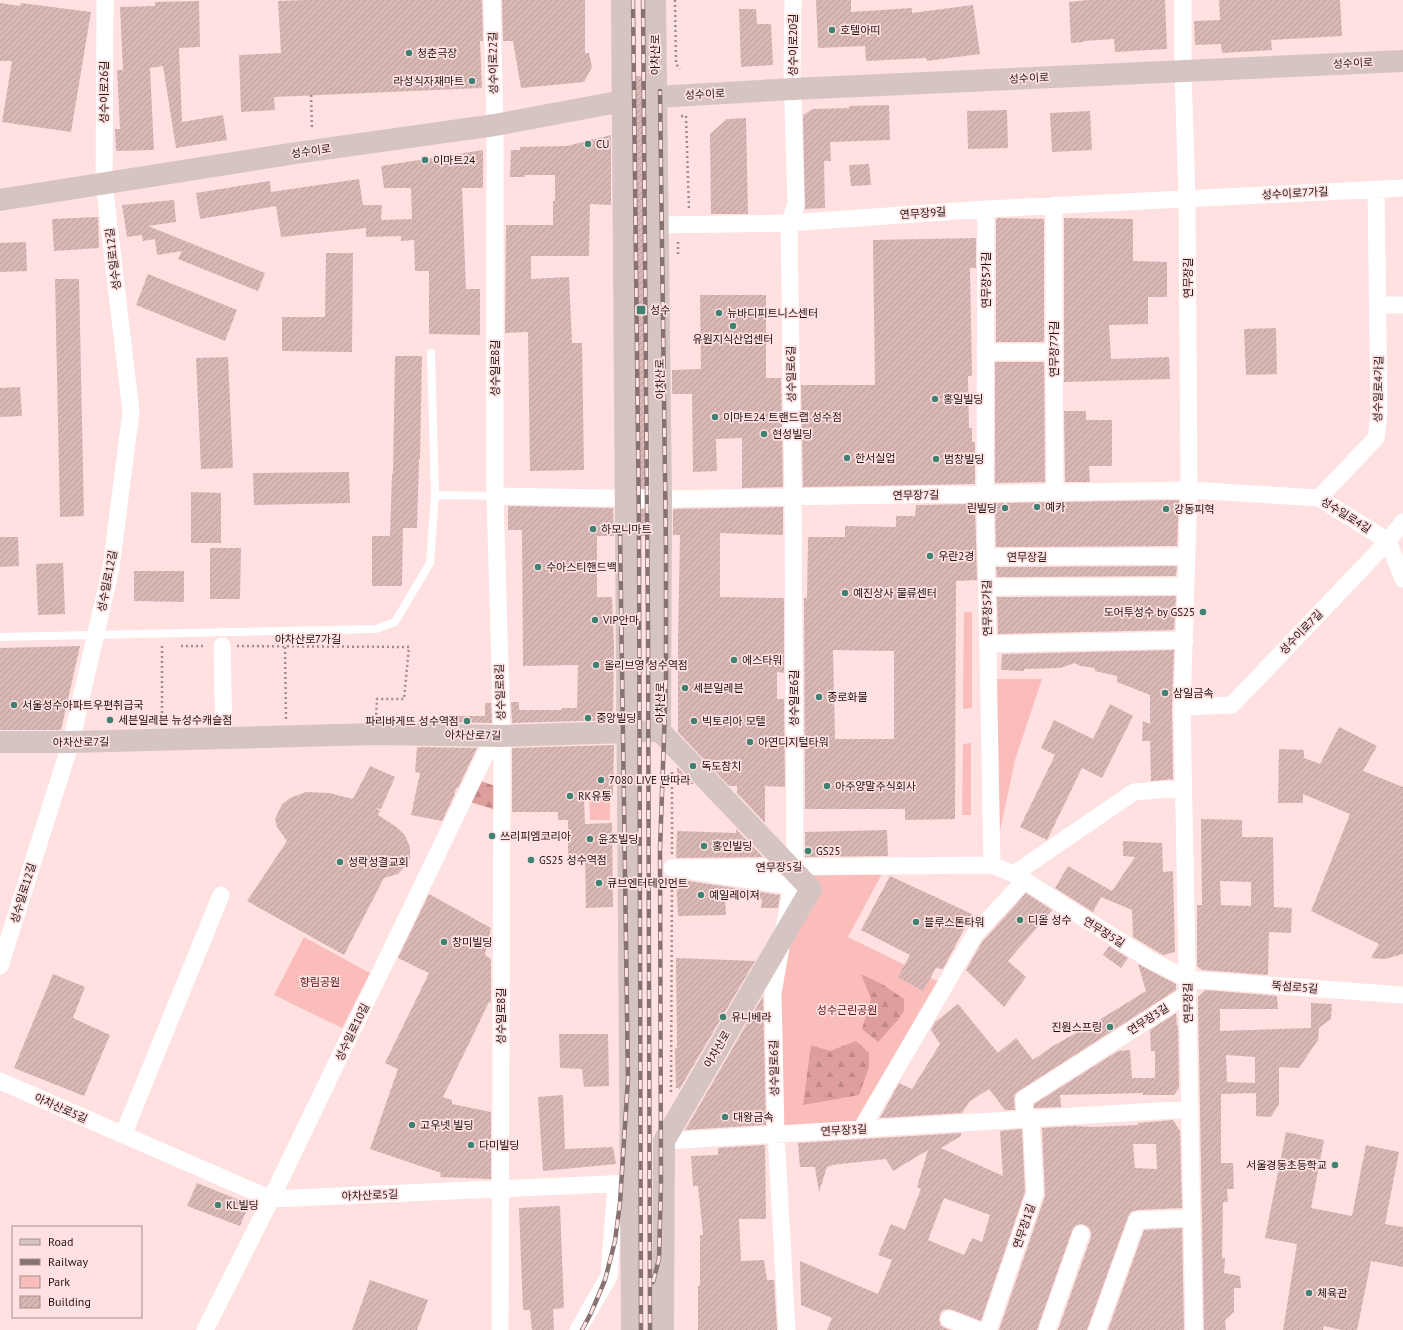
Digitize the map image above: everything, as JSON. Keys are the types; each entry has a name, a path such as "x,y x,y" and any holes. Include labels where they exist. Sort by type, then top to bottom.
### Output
{"main road":[{"name":"아차산로","path":"622,0 623,101 643,498 660,731 811,890 664,1141"},
{"name":"아차산로","path":"632,1330 623,1184 627,732 643,498 658,225 654,0"},
{"name":"성수이로","path":"655,97 793,89 1403,61"},
{"name":"성수이로","path":"0,200 296,153 495,125 623,101"},
{"name":"아차산로7길","path":"0,742 224,739 376,734 502,736 660,731"},
{"path":"663,1330 664,1141"}],"street":[{"name":"성수이로26길","path":"104,183 105,0"},
{"name":"성수이로22길","path":"492,0 495,125"},
{"name":"성수이로20길","path":"793,0 793,89"},
{"name":"연무장길","path":"1183,0 1183,71 1187,199 1189,490 1182,707 1194,1330"},
{"name":"성수일로6길","path":"787,1330 776,1134 773,993 795,867 793,496 789,222 796,205 793,89"},
{"name":"성수일로8길","path":"495,125 495,496 502,736 500,1330"},
{"name":"성수일로12길","path":"0,966 70,742 111,568 131,412 104,183"},
{"name":"성수이로7가길","path":"1187,199 1403,188"},
{"name":"성수일로4가길","path":"1319,498 1376,438 1379,414 1376,189"},
{"name":"연무장9길","path":"658,225 789,222 1054,205 1187,199"},
{"name":"연무장7가길","path":"1054,205 1055,492"},
{"name":"연무장5가길","path":"986,209 985,494 992,865"},
{"path":"1378,305 1403,305"},
{"path":"986,352 1054,352"},
{"name":"연무장7길","path":"495,496 643,498 1189,490"},
{"name":"성수일로4길","path":"1189,490 1319,498 1388,542"},
{"name":"성수이로7길","path":"1182,707 1232,705 1388,542 1403,522"},
{"path":"1388,542 1403,579"},
{"name":"연무장길","path":"986,557 1187,556"},
{"path":"987,587 1186,586"},
{"path":"988,644 1185,640"},
{"path":"222,646 224,739"},
{"name":"성수일로10길","path":"205,1330 271,1199 488,749 502,736"},
{"path":"860,1129 975,934 1019,878 1134,792 1184,788"},
{"name":"연무장5길","path":"811,890 672,868 992,865 1019,878 1150,960 1187,987"},
{"path":"123,1135 221,895"},
{"name":"뚝섬로5길","path":"1187,987 1403,995"},
{"name":"연무장3길","path":"1028,1119 1024,1098 1187,987"},
{"name":"아차산로5길","path":"0,1081 271,1199 623,1184"},
{"name":"연무장3길","path":"664,1141 1190,1109"},
{"name":"연무장1길","path":"988,1330 1035,1193 1028,1119"},
{"name":"아차산로","path":"578,1330 609,1276 623,1184"},
{"path":"1097,1330 1137,1220 1192,1218"},
{"path":"1047,1330 1082,1234"},
{"path":"949,1319 977,1330"}],"lane":[{"path":"0,637 376,629 395,622 430,563 435,495 431,353"},
{"path":"435,495 495,496"}],"path":[{"path":"675,0 676,64 680,70"},
{"path":"311,95 312,128"},
{"path":"681,116 686,116 689,214"},
{"path":"154,646 170,646"},
{"path":"162,646 162,740"},
{"name":"아차산로7가길","path":"177,646 409,647 404,699 377,699 376,734"},
{"path":"285,647 286,736"}],"green space":[{"path":"964,612 972,612 972,708 963,709"},
{"path":"997,679 1042,679 1015,760 997,845"},
{"path":"971,743 971,815 962,815 963,744"},
{"path":"480,781 496,786 496,810 470,802"},
{"path":"589,800 610,800 610,820 590,820"},
{"name":"성수근린공원","path":"884,870 848,937 941,983 857,1122 782,1127 779,994 799,872"},
{"name":"향림공원","path":"304,937 370,973 342,1028 274,995"},
{"path":"861,974 882,984 904,999 904,1011 878,1042 862,1029 871,999"},
{"path":"856,1041 869,1053 869,1067 859,1095 803,1105 811,1045 830,1051"}],"building":[{"path":"482,0 483,41 480,41 482,88 274,97 275,110 241,112 239,55 281,53 278,1"},
{"path":"502,0 585,0 585,53 589,53 592,67 584,82 521,88 513,41 503,41"},
{"path":"816,0 851,0 851,12 912,8 912,13 973,5 980,54 927,61 926,58 866,61 865,46 818,48"},
{"path":"1088,0 1165,0 1167,49 1115,52 1114,39 1071,43 1069,2"},
{"path":"1219,0 1340,0 1342,36 1271,40 1272,50 1222,53 1221,44 1195,45 1194,21 1220,20"},
{"path":"199,1 200,47 179,48 182,122 223,115 227,140 176,148 163,66 150,68 154,150 116,151 115,129 120,129 117,70 123,70 120,7 155,6 155,2"},
{"path":"0,3 20,6 21,3 91,12 71,132 2,122 12,61 0,61"},
{"path":"739,9 756,9 757,24 771,24 773,65 741,67"},
{"path":"635,76 643,76 644,102 648,489 638,489"},
{"path":"889,105 890,140 830,142 831,161 824,161 825,208 805,209 803,115 813,109"},
{"path":"1007,110 1008,148 968,149 967,111"},
{"path":"1090,111 1092,150 1052,152 1050,113"},
{"path":"746,118 748,214 711,214 710,134 727,119"},
{"path":"611,135 611,205 590,204 589,256 531,256 531,279 569,277 572,343 582,343 584,470 530,471 528,332 505,333 506,225 553,225 555,175 525,175 525,177 510,177 511,150 520,150 520,147 567,146"},
{"path":"483,150 483,188 462,188 466,289 480,289 480,335 429,334 429,271 415,271 414,240 401,241 401,236 366,237 366,228 281,237 276,206 200,219 196,193 270,181 271,192 359,179 363,205 382,205 381,220 412,219 411,188 384,188 381,166"},
{"path":"869,164 871,185 851,186 849,165"},
{"path":"174,200 176,222 148,226 265,273 258,291 178,259 182,251 157,255 155,239 143,241 142,235 127,237 122,205"},
{"path":"98,217 99,248 54,251 52,219"},
{"path":"998,218 1044,219 1044,342 996,342 996,220"},
{"path":"1064,218 1133,219 1133,261 1167,262 1167,297 1148,297 1148,324 1109,325 1111,359 1169,357 1170,379 1064,382"},
{"path":"976,238 976,268 970,268 972,376 968,376 969,428 972,428 972,442 975,442 975,484 803,487 801,385 875,385 873,240"},
{"path":"26,242 27,271 0,272 0,243"},
{"path":"326,253 353,253 352,352 282,351 282,317 325,317"},
{"path":"148,274 237,310 225,341 136,305"},
{"path":"55,279 79,279 84,516 60,517"},
{"path":"700,295 766,295 766,378 781,378 783,487 742,488 742,438 716,439 717,471 693,472 692,394 672,394 672,370 701,369"},
{"path":"1276,328 1277,374 1246,375 1244,329"},
{"path":"395,356 422,356 417,528 403,528 402,586 372,586 372,536 390,536 393,474"},
{"path":"228,357 233,468 201,469 196,358"},
{"path":"995,362 1044,362 1045,482 995,483"},
{"path":"20,387 22,416 0,417 0,388"},
{"path":"1064,411 1086,411 1086,420 1112,420 1112,466 1089,466 1090,482 1065,482"},
{"path":"349,472 350,503 254,505 253,473"},
{"path":"191,492 221,493 221,543 191,543"},
{"path":"1179,500 1177,546 996,547 995,503"},
{"path":"975,504 977,580 956,581 955,819 905,820 905,809 805,809 804,598 807,598 808,537 845,537 845,526 896,527 896,516 915,516 916,505","holes":["833,650 894,651 894,739 835,739"]},
{"path":"508,506 613,508 614,536 597,536 597,597 612,597 614,647 613,720 512,723 511,702 519,702 519,710 562,710 562,708 577,708 578,665 523,666 522,530 508,530"},
{"path":"783,507 783,535 720,533 720,597 784,598 784,673 777,672 777,699 784,699 785,787 765,786 765,823 737,793 737,786 729,786 678,732 680,535 673,535 673,509"},
{"path":"638,509 648,509 648,536 639,536"},
{"path":"0,537 18,537 19,566 0,567"},
{"path":"210,548 241,548 240,599 210,599"},
{"path":"63,563 65,614 38,615 36,564"},
{"path":"1177,566 1176,576 997,577 996,567"},
{"path":"134,571 184,571 184,602 134,601"},
{"path":"1176,596 1174,630 998,634 997,597"},
{"path":"80,646 61,730 0,730 0,648"},
{"path":"1174,650 1172,707 1173,779 1151,781 1150,741 1142,741 1143,721 1150,724 1150,695 1117,682 1117,676 1095,671 1095,668 1080,666 1075,663 1060,668 1024,669 1024,671 1001,670 1002,654"},
{"path":"485,703 491,703 492,723 439,722 439,716 485,716"},
{"path":"1110,704 1133,716 1102,778 1082,768 1047,840 1020,827 1055,755 1041,748 1054,720 1093,739"},
{"path":"1339,727 1377,746 1363,771 1403,787 1403,954 1385,959 1371,958 1379,944 1311,911 1350,814 1303,794 1303,803 1278,803 1279,749 1304,750 1304,758 1320,764"},
{"path":"614,745 613,796 584,796 585,824 612,823 613,907 586,908 585,855 568,856 568,820 558,820 558,812 512,812 512,748"},
{"path":"417,747 477,748 458,788 456,788 454,796 442,821 411,815 420,773 415,772"},
{"name":"성락성결교회","path":"370,766 395,777 381,809 376,808 380,811 378,815 404,834 410,847 410,858 398,874 384,878 344,955 247,901 287,841 277,827 275,819 282,804 290,798 306,792 329,793 353,799"},
{"path":"677,767 694,784 677,784"},
{"path":"1201,819 1242,820 1242,837 1273,837 1274,907 1292,908 1291,933 1269,932 1268,975 1202,970 1197,966 1197,905 1202,905","holes":["1220,881 1251,882 1251,906 1221,905"]},
{"name":"홍인빌딩","path":"736,829 763,857 676,858 677,831 736,833"},
{"path":"887,830 888,856 805,857 805,832"},
{"path":"1123,841 1162,843 1163,872 1173,871 1175,952 1163,955 1133,937 1132,910 1101,897 1093,912 1055,888 1068,866 1112,891 1135,857 1123,856"},
{"name":"블루스톤타워","path":"890,876 972,914 943,969 936,968 923,991 898,977 910,955 861,930"},
{"name":"예일레이져","path":"676,879 780,895 778,908 761,908 762,899 725,897 726,915 678,916"},
{"path":"1026,893 1052,910 1008,961 1026,977 1004,1007 966,970 982,942"},
{"path":"429,894 491,928 485,955 491,959 491,1003 489,1002 443,1097 452,1100 452,1104 491,1112 491,1179 440,1177 441,1173 370,1149 398,1069 385,1063 429,973 398,958"},
{"path":"1109,946 1128,958 1121,968 1103,955"},
{"name":"유니베라","path":"676,958 755,961 679,1090 679,1088 676,1088 675,1048 677,1048"},
{"path":"1138,964 1176,984 1176,990 1019,1091 1015,1094 1015,1110 1005,1110 989,1089 970,1101 962,1113 880,1118 899,1083 912,1089 940,1044 931,1030 935,1022 958,1004 998,1053 1016,1038 1033,1060 1053,1046 1078,1033 1146,991"},
{"path":"53,974 85,987 73,1018 110,1035 84,1096 14,1068"},
{"path":"1206,990 1277,996 1278,1009 1220,1009 1220,1031 1311,1028 1311,1003 1332,1004 1331,1019 1319,1028 1318,1040 1299,1068 1279,1067 1279,1104 1271,1117 1256,1116 1256,1093 1221,1094 1221,1163 1233,1163 1234,1189 1227,1189 1228,1202 1223,1202 1222,1258 1225,1258 1224,1273 1240,1276 1241,1288 1234,1288 1234,1312 1225,1320 1226,1330 1204,1330 1198,997","holes":["1226,1055 1255,1057 1255,1083 1227,1082"]},
{"path":"763,996 766,1125 685,1130"},
{"path":"1176,1013 1178,1026 1179,1088 1174,1095 1143,1095 1143,1093 1060,1095 1061,1107 1034,1108 1034,1104 1118,1051 1130,1050 1132,1078 1155,1078 1155,1051 1151,1051 1150,1030"},
{"path":"559,1034 608,1034 609,1086 584,1087 582,1069 560,1068"},
{"path":"563,1095 565,1149 613,1147 616,1164 543,1171 538,1097"},
{"path":"1173,1120 1180,1131 1182,1208 1137,1210 1131,1212 1087,1330 1058,1330 1091,1237 1089,1228 1080,1224 1075,1226 1072,1231 1037,1330 999,1330 1045,1196 1042,1128 1138,1125 1138,1123","holes":["1133,1144 1156,1144 1157,1169 1135,1168"]},
{"path":"1022,1129 1025,1192 981,1321 948,1309 942,1311 939,1320 941,1326 950,1330 827,1330 832,1318 801,1305 800,1261 878,1294 892,1260 878,1255 891,1224 905,1230 921,1189 917,1187 928,1150 893,1171 886,1159 832,1165 827,1167 819,1192 815,1167 800,1167 798,1143 961,1133 961,1136 941,1148 1003,1176 1000,1131","holes":["944,1198 990,1215 982,1242 972,1238 964,1255 928,1240"]},
{"path":"1286,1132 1324,1140 1311,1208 1352,1216 1366,1145 1399,1152 1385,1224 1403,1227 1403,1267 1371,1261 1357,1330 1342,1330 1324,1326 1323,1330 1283,1330 1297,1244 1265,1238"},
{"path":"765,1145 766,1219 739,1219 741,1261 764,1260 767,1280 774,1280 777,1330 698,1330 700,1235 703,1235 698,1186 693,1186 691,1156 718,1155 718,1148"},
{"name":"KL빌딩","path":"197,1183 249,1204 240,1226 187,1206"},
{"path":"560,1206 564,1308 553,1309 554,1330 532,1330 530,1310 523,1310 519,1208"},
{"path":"1182,1228 1184,1330 1108,1330 1144,1230"},
{"path":"370,1280 428,1300 417,1330 352,1330"}],"railway":[{"path":"633,0 639,531 641,1330"},
{"path":"643,0 648,627 650,1330"},
{"path":"653,1282 659,1259 661,1185 660,849 666,681 666,552 660,91"},
{"path":"582,1330 605,1280 615,1241 620,1203 628,1079 620,530"}],"place":[{"name":"호텔아띠","path":"832,30"},
{"name":"청춘극장","path":"409,53"},
{"name":"라성식자재마트","path":"472,81"},
{"name":"CU","path":"588,144"},
{"name":"이마트24","path":"425,160"},
{"name":"성수","path":"641,310"},
{"name":"뉴바디피트니스센터","path":"719,313"},
{"name":"유원지식산업센터","path":"733,326"},
{"name":"홍일빌딩","path":"935,399"},
{"name":"이마트24 트랜드랩 성수점","path":"715,417"},
{"name":"현성빌딩","path":"764,434"},
{"name":"한서실업","path":"847,458"},
{"name":"범창빌딩","path":"936,459"},
{"name":"예카","path":"1037,507"},
{"name":"린빌딩","path":"1005,508"},
{"name":"강동피혁","path":"1166,509"},
{"name":"하모니마트","path":"593,529"},
{"name":"우란2경","path":"930,556"},
{"name":"수아스티핸드백","path":"538,567"},
{"name":"예진상사 물류센터","path":"845,593"},
{"name":"도어투성수 by GS25","path":"1203,612"},
{"name":"VIP안마","path":"595,620"},
{"name":"에스타워","path":"734,660"},
{"name":"올리브영 성수역점","path":"596,665"},
{"name":"세븐일레븐","path":"685,688"},
{"name":"삼일금속","path":"1165,693"},
{"name":"종로화물","path":"819,697"},
{"name":"서울성수아파트우편취급국","path":"14,705"},
{"name":"중앙빌딩","path":"588,718"},
{"name":"세븐일레븐 뉴성수캐슬점","path":"110,720"},
{"name":"파리바게뜨 성수역점","path":"467,721"},
{"name":"빅토리아 모텔","path":"694,721"},
{"name":"아연디지털타워","path":"750,742"},
{"name":"독도참치","path":"693,766"},
{"name":"7080 LIVE 딴따라","path":"601,780"},
{"name":"아주양말주식회사","path":"827,786"},
{"name":"RK유통","path":"570,796"},
{"name":"쓰리피엠코리아","path":"492,836"},
{"name":"윤조빌딩","path":"590,839"},
{"name":"홍인빌딩","path":"704,846"},
{"name":"GS25","path":"808,851"},
{"name":"GS25 성수역점","path":"531,860"},
{"name":"성락성결교회","path":"340,862"},
{"name":"큐브엔터테인먼트","path":"599,883"},
{"name":"예일레이져","path":"701,895"},
{"name":"디올 성수","path":"1020,920"},
{"name":"블루스톤타워","path":"916,922"},
{"name":"창미빌딩","path":"444,942"},
{"name":"유니베라","path":"723,1017"},
{"name":"진원스프링","path":"1110,1027"},
{"name":"대왕금속","path":"725,1117"},
{"name":"고우넷 빌딩","path":"412,1125"},
{"name":"다미빌딩","path":"471,1145"},
{"name":"서울경동초등학교","path":"1335,1165"},
{"name":"KL빌딩","path":"218,1205"},
{"name":"체육관","path":"1309,1293"}]}
